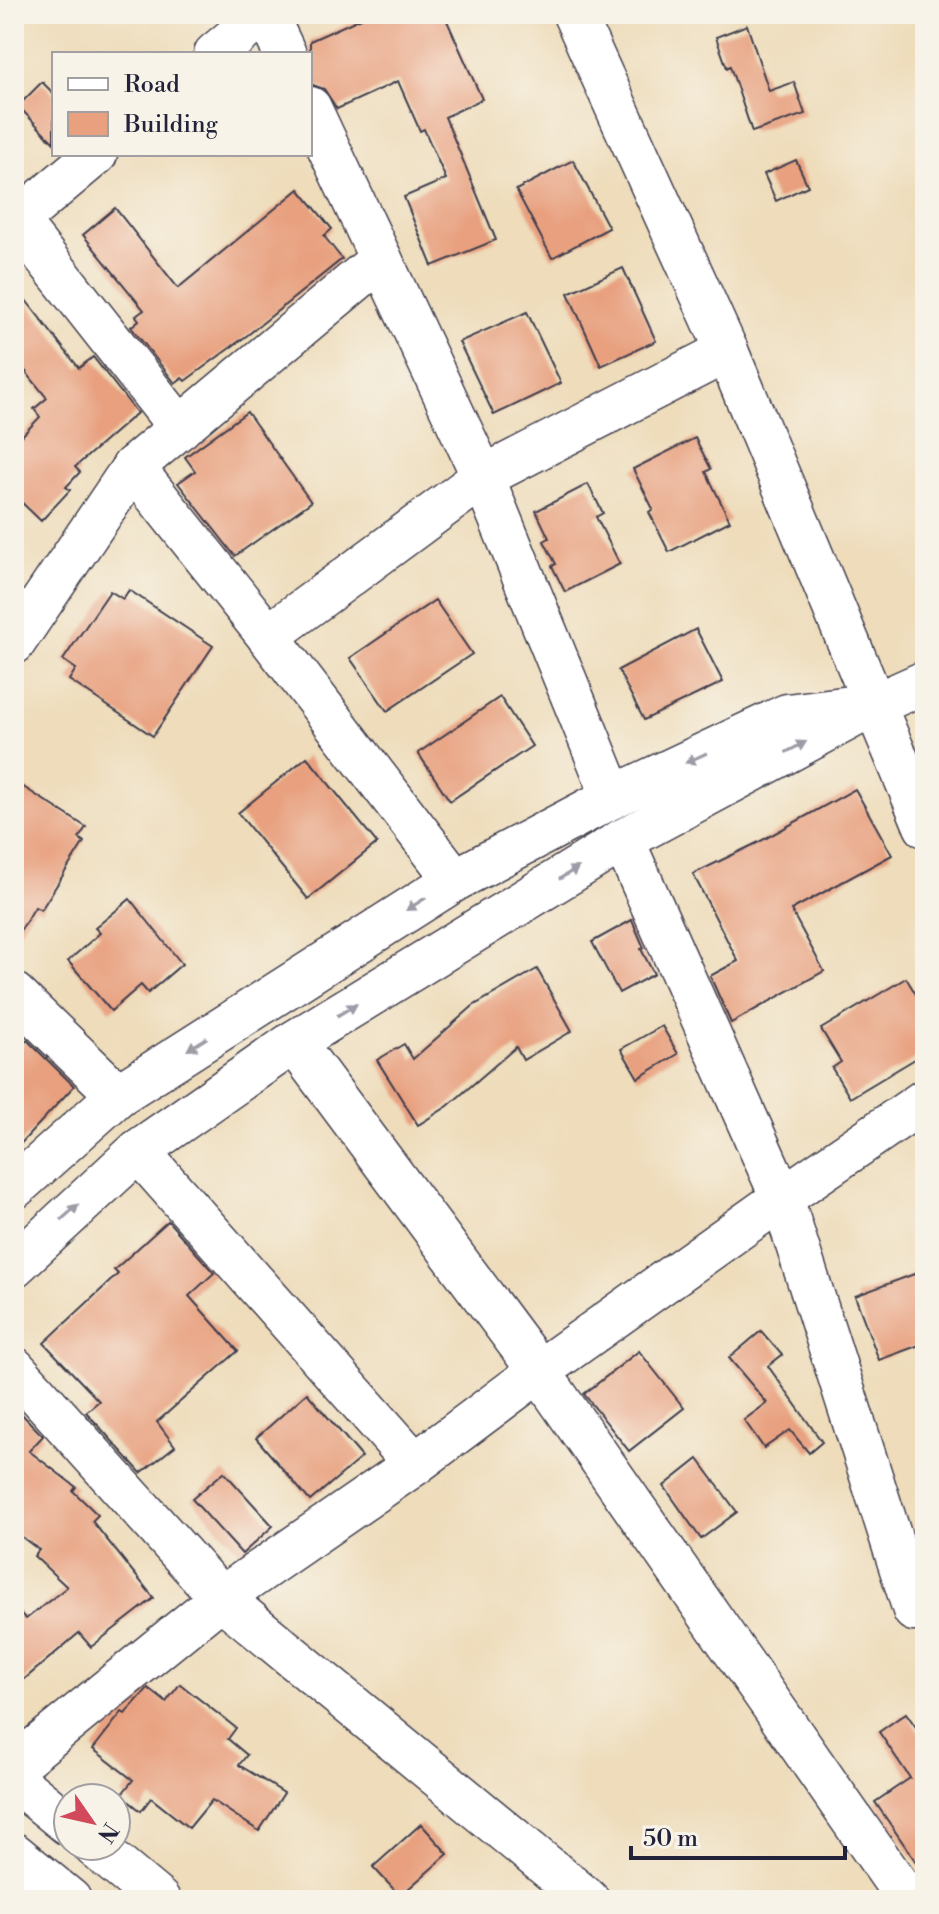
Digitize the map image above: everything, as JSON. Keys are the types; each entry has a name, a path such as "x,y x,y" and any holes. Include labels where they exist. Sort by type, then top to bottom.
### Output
{"street":[{"path":"217,52 264,14 284,52"},
{"path":"574,14 727,351 925,826"},
{"path":"312,112 483,477 613,797"},
{"path":"94,156 16,222 180,428"},
{"path":"14,643 133,467 381,259"},
{"path":"268,636 483,477 727,351"},
{"path":"133,467 268,636 455,880"},
{"path":"14,1266 138,1151 294,1042 623,840 876,704 925,682"},
{"path":"14,1188 118,1095 455,880 613,797 787,715 876,704"},
{"path":"623,840 782,1198 914,1610"},
{"path":"14,994 118,1095"},
{"path":"294,1042 539,1371 908,1900"},
{"path":"14,1766 221,1598 415,1464 539,1371 925,1100"},
{"path":"138,1151 415,1464"},
{"path":"14,1368 221,1598 588,1900"},
{"path":"14,1780 52,1811"},
{"path":"14,1854 70,1900"},
{"path":"113,1862 159,1900"}],"building":[{"path":"370,14 444,14 482,99 445,117 496,240 432,266 404,197 446,179 398,81 337,109 324,89 312,85 310,41"},
{"path":"747,25 769,91 794,82 805,114 752,132 730,66 727,68 716,37"},
{"path":"42,82 52,92 52,141 18,106"},
{"path":"573,160 609,228 552,258 516,190"},
{"path":"796,160 808,186 776,201 764,174"},
{"path":"299,189 332,229 324,236 342,259 249,334 185,381 182,378 175,383 131,327 139,320 136,316 144,310 83,235 115,208 178,288"},
{"path":"623,268 656,341 601,366 568,293"},
{"path":"14,285 79,368 93,357 137,413 75,467 80,472 66,487 70,490 41,521 14,495 14,444 40,417 34,409 47,398 14,357"},
{"path":"527,312 561,383 494,415 459,342"},
{"path":"247,412 311,502 235,556 178,483 195,471 185,457"},
{"path":"695,438 711,469 706,472 730,521 669,552 649,512 653,509 633,469"},
{"path":"588,484 603,513 596,517 620,564 565,592 552,566 556,564 544,541 549,538 536,511"},
{"path":"129,590 213,646 153,736 69,680 76,669 63,660 110,591 123,599"},
{"path":"435,600 472,654 387,711 350,658"},
{"path":"696,629 723,682 644,720 618,670"},
{"path":"500,697 532,746 450,801 418,753"},
{"path":"307,757 377,843 308,899 238,813"},
{"path":"14,781 86,827 79,838 84,842 41,910 35,907 14,941"},
{"path":"855,789 892,855 791,910 824,971 731,1023 710,976 738,961 693,874"},
{"path":"130,899 182,964 148,993 141,985 111,1011 68,961 100,933 95,928"},
{"path":"632,920 644,948 641,949 654,974 619,993 592,942"},
{"path":"537,969 572,1031 523,1060 516,1047 448,1106 418,1125 377,1060 404,1044 413,1059 473,1006"},
{"path":"906,978 925,1009 925,1053 850,1098 832,1068 841,1062 821,1029"},
{"path":"662,1026 678,1054 638,1078 621,1049"},
{"path":"27,1040 74,1086 14,1151 14,1054"},
{"path":"168,1221 214,1273 189,1296 238,1351 157,1422 175,1446 141,1473 86,1412 99,1401 44,1343 118,1274 114,1270"},
{"path":"925,1270 925,1343 879,1360 855,1296"},
{"path":"761,1331 782,1355 768,1366 822,1442 809,1453 790,1430 764,1448 744,1420 767,1403 729,1358"},
{"path":"639,1351 684,1408 629,1451 584,1394"},
{"path":"307,1393 362,1457 310,1501 256,1438"},
{"path":"14,1406 43,1436 29,1451 76,1487 73,1491 98,1515 92,1521 154,1598 91,1647 79,1633 14,1688 14,1607 26,1619 67,1587 34,1556 39,1550 14,1531"},
{"path":"698,1459 737,1512 701,1539 664,1486"},
{"path":"224,1472 273,1526 242,1554 192,1499"},
{"path":"180,1684 236,1728 228,1739 247,1755 239,1765 284,1793 259,1831 212,1800 189,1828 151,1798 141,1811 132,1804 133,1780 93,1749 122,1712 125,1714 148,1688 166,1702"},
{"path":"906,1713 925,1740 925,1875 875,1802 910,1778 879,1732"},
{"path":"421,1824 448,1854 400,1896 373,1867"}]}
